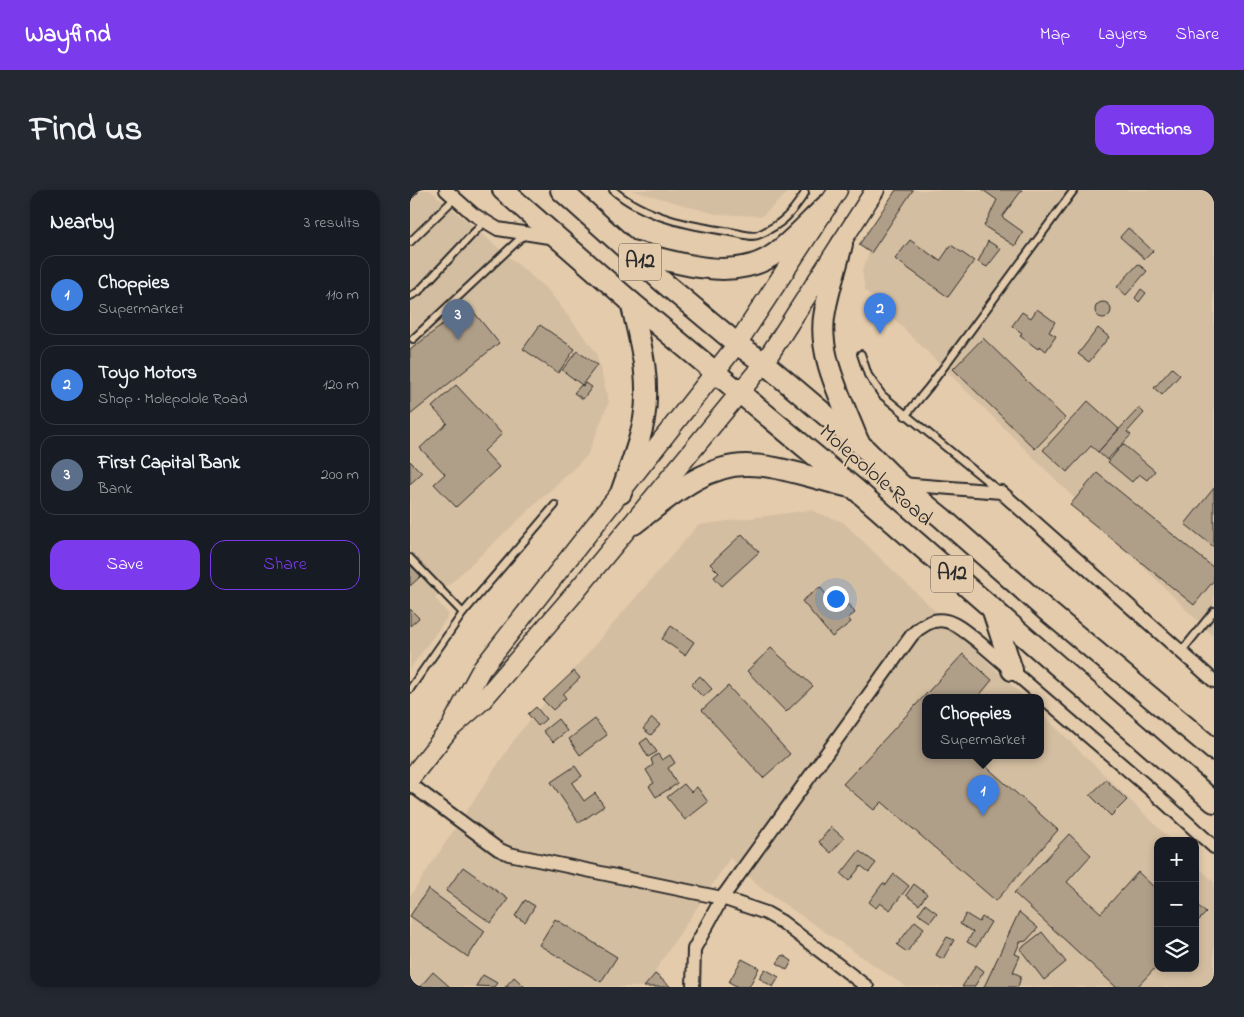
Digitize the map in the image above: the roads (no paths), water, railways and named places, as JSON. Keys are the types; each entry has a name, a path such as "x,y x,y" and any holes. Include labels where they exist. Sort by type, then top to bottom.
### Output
{"main road":[{"name":"Molepolole Road","path":"502,190 630,302 854,488 1214,802"},
{"name":"Molepolole Road","path":"561,190 626,250 737,344 764,363 860,444 899,484 941,517 1046,610 1214,750"},
{"path":"410,779 448,732 482,701 634,524 764,363 875,190"},
{"path":"626,250 695,267 725,269 757,263 776,254 833,198"},
{"path":"448,732 481,670 737,344 833,198"},
{"path":"842,244 824,312 824,337 828,365 860,444"},
{"path":"621,493 644,421 647,396 646,374 630,302"},
{"path":"634,524 685,486 708,473 748,465 854,488"},
{"path":"992,608 1012,670"}],"street":[{"path":"450,194 484,222 498,228 557,238"},
{"path":"899,484 1001,492 1214,681"},
{"path":"693,987 694,949 722,898 912,635 921,626 937,620 946,620 957,624 1040,694"},
{"path":"1044,697 1150,788 1214,847"},
{"path":"410,784 498,849 509,854 722,898 774,917 867,987"}],"lane":[{"path":"410,194 414,190"},
{"path":"613,190 620,196 649,211 686,225 756,236 788,218 805,192 804,190"},
{"path":"905,416 929,388 1074,190"},
{"path":"410,242 450,194"},
{"path":"410,296 418,292 484,222"},
{"path":"413,338 526,233"},
{"path":"861,354 868,375 882,395 905,416 1001,492"},
{"path":"410,689 463,613 555,505"},
{"path":"410,558 463,613"},
{"path":"1181,652 1214,611"}],"place":[{"name":"Toyo Motors","path":"880,334"},
{"name":"First Capital Bank","path":"458,340"},
{"name":"Choppies","path":"983,816"}]}
